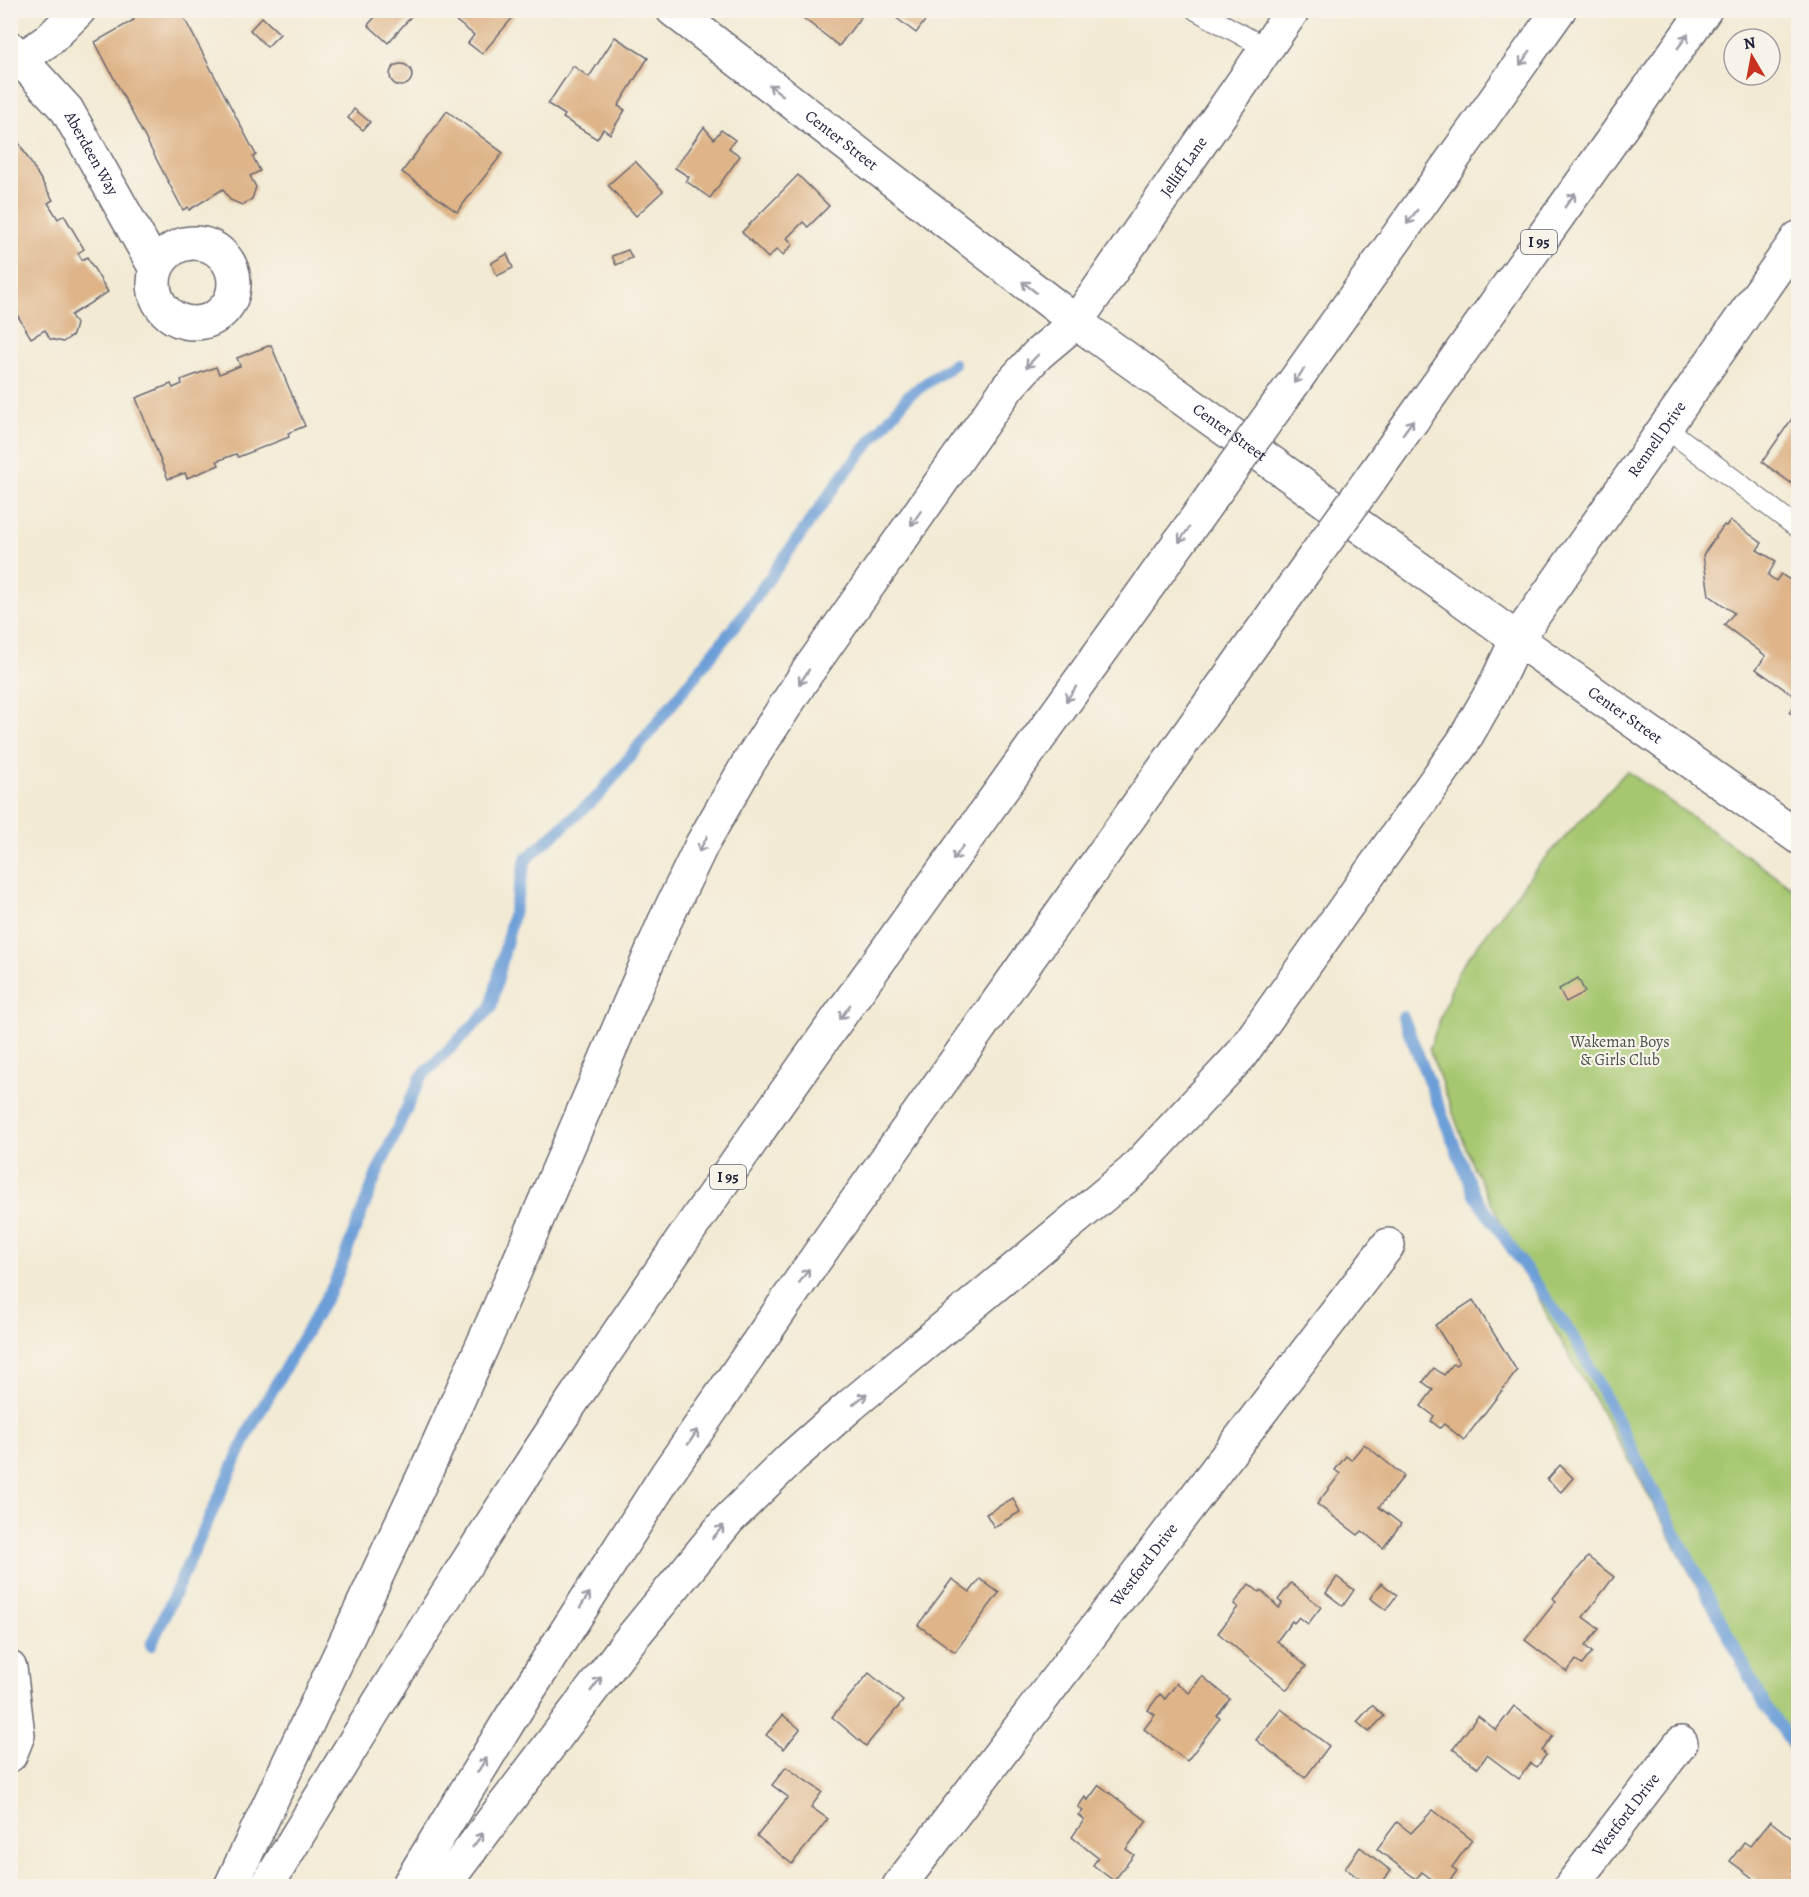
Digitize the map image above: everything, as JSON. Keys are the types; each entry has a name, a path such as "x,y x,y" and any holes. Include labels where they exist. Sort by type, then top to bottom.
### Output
{"main road":[{"path":"16,54 50,39 79,10"},
{"name":"Center Street","path":"673,10 1076,322 1517,639 1798,837"},
{"name":"Jelliff Lane","path":"231,1887 432,1458 497,1313 664,924 702,844 749,762 806,674 1008,387 1038,354 1076,322 1293,10"},
{"name":"I 95","path":"267,1887 477,1548 608,1350 738,1163 1559,10"},
{"name":"I 95","path":"408,1887 533,1682 674,1465 833,1234 1705,10"},
{"name":"Aberdeen Way","path":"16,54 67,110 156,269"},
{"name":"Rennell Drive","path":"443,1887 625,1646 728,1520 791,1458 843,1413 1133,1171 1240,1056 1463,742 1494,688 1517,639 1798,238"},
{"name":"Westford Drive","path":"899,1887 1388,1245"},
{"path":"10,1668 18,1735 10,1755"},
{"name":"Westford Drive","path":"1571,1887 1681,1743"}],"lane":[{"path":"1196,10 1266,48"},
{"path":"1666,428 1798,528"}],"green space":[{"name":"Wakeman Boys & Girls Club","path":"1627,771 1798,892 1798,1764 1736,1660 1637,1474 1553,1327 1472,1164 1429,1049 1458,971 1538,866"}],"building":[{"path":"129,10 175,10 177,14 181,12 256,155 253,157 260,171 250,176 256,187 252,199 242,205 230,200 223,189 189,210 188,207 183,210 95,42 134,20"},
{"path":"381,10 411,10 414,13 388,43 368,25"},
{"path":"457,10 519,10 482,54 468,43 474,35 451,17"},
{"path":"793,10 866,10 839,46"},
{"path":"886,10 933,10 916,33"},
{"path":"262,17 280,34 267,47 250,30"},
{"path":"615,37 648,58 618,106 625,110 610,134 603,129 597,139 563,118 565,115 548,104 573,66 589,77"},
{"path":"401,64 411,71 412,75 405,85 401,86 391,79 390,75 397,65"},
{"path":"354,109 370,122 363,130 348,118"},
{"path":"447,111 503,153 457,212 402,172"},
{"path":"704,127 714,139 721,130 735,140 729,148 740,156 710,198 686,181 689,177 675,168"},
{"path":"10,128 53,200 48,203 58,219 64,215 84,249 78,253 82,260 87,257 108,292 71,315 76,324 73,335 63,342 50,339 45,330 31,338 10,303"},
{"path":"635,161 663,191 636,216 608,185"},
{"path":"798,175 829,206 808,227 803,222 787,238 793,244 783,255 777,249 768,258 742,232"},
{"path":"628,250 632,258 616,265 612,256"},
{"path":"507,254 513,268 497,276 491,263"},
{"path":"271,345 305,426 288,433 289,437 238,457 236,454 217,461 219,465 187,478 185,473 168,479 136,398 171,384 173,388 182,384 181,380 216,367 219,374 240,366 237,358"},
{"path":"1798,410 1798,488 1762,462"},
{"path":"1731,521 1762,543 1757,550 1776,561 1768,575 1776,581 1781,574 1798,585 1798,699 1756,669 1766,656 1724,625 1734,613 1709,595 1703,555 1724,525 1726,526"},
{"path":"1798,699 1798,719 1789,712"},
{"path":"1578,978 1585,992 1566,1002 1559,989"},
{"path":"1473,1300 1517,1371 1464,1440 1444,1424 1440,1428 1431,1421 1434,1416 1421,1406 1433,1390 1423,1382 1434,1368 1444,1375 1453,1364 1456,1365 1459,1362 1435,1325"},
{"path":"1364,1444 1404,1476 1379,1507 1401,1524 1383,1548 1362,1531 1358,1535 1317,1504 1340,1474 1335,1470 1346,1456 1351,1460"},
{"path":"1560,1465 1573,1478 1561,1492 1547,1480"},
{"path":"1013,1498 1020,1512 994,1527 986,1514"},
{"path":"1588,1557 1614,1577 1583,1617 1599,1629 1585,1646 1592,1652 1582,1665 1576,1660 1567,1672 1525,1640 1556,1601 1553,1598"},
{"path":"1337,1577 1354,1590 1343,1606 1326,1593"},
{"path":"952,1579 970,1592 980,1579 999,1593 955,1652 918,1625"},
{"path":"1291,1583 1321,1607 1308,1624 1299,1617 1294,1623 1292,1621 1277,1641 1306,1666 1287,1690 1218,1633 1238,1607 1234,1604 1249,1584 1259,1592 1261,1590 1279,1608 1282,1603 1278,1600"},
{"path":"1381,1583 1397,1595 1386,1610 1370,1598"},
{"path":"869,1673 903,1701 866,1746 832,1717"},
{"path":"1202,1676 1230,1699 1217,1716 1220,1718 1187,1761 1144,1729 1155,1715 1148,1710 1160,1694 1165,1699 1177,1683 1189,1693"},
{"path":"1372,1705 1384,1716 1369,1732 1357,1722"},
{"path":"1514,1706 1553,1736 1542,1751 1546,1755 1537,1767 1531,1763 1519,1779 1487,1755 1478,1768 1453,1749 1478,1716 1496,1730"},
{"path":"1281,1709 1329,1746 1305,1778 1256,1740"},
{"path":"783,1715 800,1729 784,1749 766,1735"},
{"path":"786,1767 822,1792 811,1807 828,1819 792,1864 757,1836 788,1797 772,1785"},
{"path":"1099,1785 1147,1821 1126,1849 1134,1855 1114,1881 1093,1865 1098,1858 1072,1837 1084,1820 1078,1815 1083,1811 1078,1807 1085,1797 1088,1800"},
{"path":"1433,1810 1472,1840 1452,1867 1457,1871 1445,1886 1441,1886 1422,1872 1416,1879 1377,1849 1397,1822 1411,1833"},
{"path":"1770,1821 1798,1843 1798,1863 1792,1871 1798,1876 1798,1886 1754,1886 1758,1882 1730,1861 1744,1842 1750,1846"},
{"path":"1360,1847 1391,1871 1379,1886 1369,1886 1345,1868"}],"waterway":[{"path":"151,1645 251,1427 334,1284 377,1173 421,1077 491,1008 526,859 600,794 738,622 844,474 909,395 954,364"},
{"path":"1403,1017 1474,1194 1576,1341 1765,1706 1798,1751"}]}
